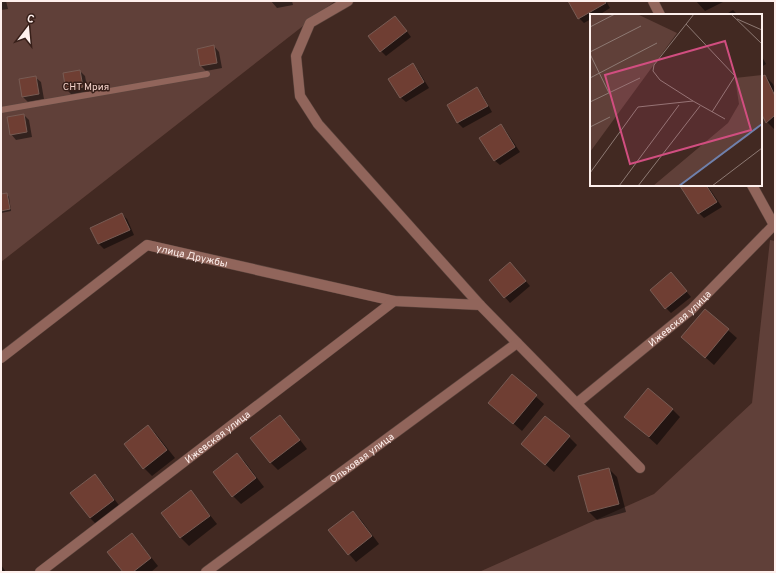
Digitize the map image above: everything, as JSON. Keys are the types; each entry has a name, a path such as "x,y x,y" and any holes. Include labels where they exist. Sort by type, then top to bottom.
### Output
{"street":[{"path":"348,1 310,23 296,56 300,96 318,124 480,305 640,468"},
{"path":"652,1 659,14"},
{"path":"753,186 774,225"},
{"name":"Ижевская улица","path":"577,403 692,309 774,225"},
{"name":"улица Дружбы","path":"1,358 147,245 394,302"},
{"path":"394,302 480,305"},
{"name":"Ижевская улица","path":"40,572 394,302"},
{"name":"Ольховая улица","path":"206,572 517,343"}],"lane":[{"path":"1,110 207,74"}],"green space":[{"name":"СНТ Мрия","path":"1,1 335,1 1,262"},
{"path":"770,240 775,241 775,572 479,572 654,494 752,403"}],"building":[{"path":"568,1 605,1 606,3 578,19"},
{"path":"395,16 407,31 380,52 368,36"},
{"path":"214,45 217,63 200,66 197,49"},
{"path":"413,63 424,82 400,98 388,79"},
{"path":"80,70 83,87 66,91 63,73"},
{"path":"765,75 775,96 775,115 766,123 762,115 762,76"},
{"path":"36,76 39,94 22,97 19,79"},
{"path":"477,87 488,106 457,123 447,105"},
{"path":"24,114 27,132 10,135 7,117"},
{"path":"501,124 515,147 494,161 479,138"},
{"path":"680,186 707,186 717,202 698,214"},
{"path":"7,193 10,209 1,211 1,194"},
{"path":"122,213 130,230 98,244 90,228"},
{"path":"510,262 526,281 504,298 489,280"},
{"path":"671,272 687,291 665,309 650,290"},
{"path":"705,309 729,329 705,358 681,337"},
{"path":"512,374 537,395 513,424 488,403"},
{"path":"648,388 673,409 649,437 624,417"},
{"path":"280,415 300,440 270,463 250,438"},
{"path":"545,416 570,436 545,465 521,444"},
{"path":"148,425 167,450 143,469 124,444"},
{"path":"237,453 256,478 232,497 213,472"},
{"path":"609,468 619,504 588,512 578,476"},
{"path":"95,474 114,500 90,518 70,493"},
{"path":"191,490 210,516 180,538 161,513"},
{"path":"353,511 372,536 348,555 328,530"},
{"path":"132,533 151,558 133,572 123,572 107,552"}]}
